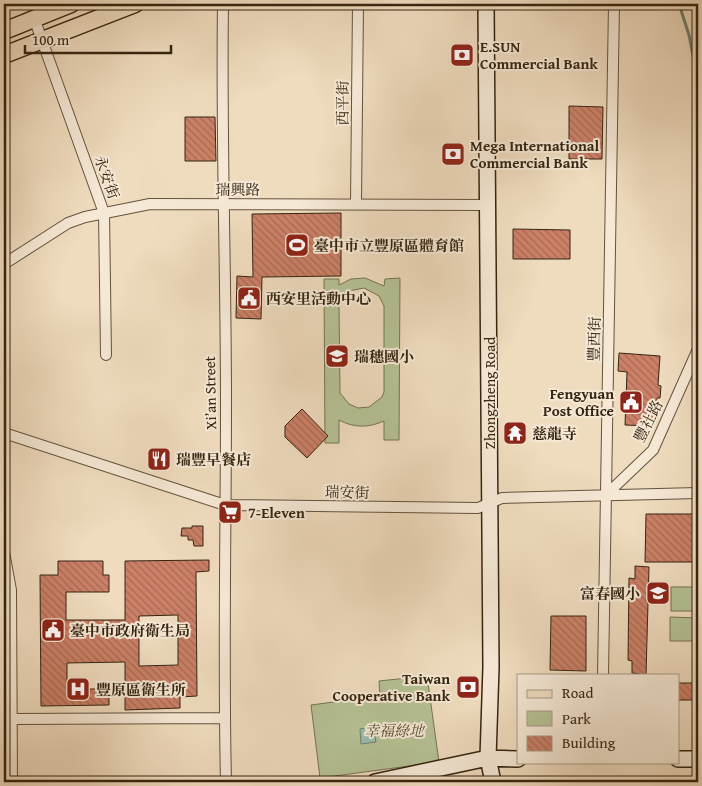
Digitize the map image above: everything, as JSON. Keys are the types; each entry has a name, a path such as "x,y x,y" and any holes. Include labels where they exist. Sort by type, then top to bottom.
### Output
{"main road":[{"path":"4,31 71,4"},
{"path":"4,55 135,4"}],"street":[{"name":"Xi’an Street","path":"223,4 223,204 226,400 224,718 226,782"},
{"name":"西平街","path":"356,203 358,4"},
{"name":"Zhongzheng Road","path":"486,4 491,667 488,758 493,782"},
{"name":"豐西街","path":"603,674 614,4"},
{"name":"永安街","path":"34,18 104,213 106,355"},
{"name":"瑞興路","path":"4,264 68,223 104,213 150,204 356,203 488,205"},
{"name":"豐社路","path":"607,494 653,450 698,350"},
{"name":"瑞安街","path":"4,433 225,505 478,508 502,498 698,493"},
{"path":"4,552 11,590 12,782"},
{"path":"13,719 224,718"},
{"path":"375,782 488,758 517,759"},
{"path":"680,759 698,759"}],"green space":[{"path":"365,278 384,286 385,279 400,278 399,440 384,440 384,421 361,426 350,425 339,420 339,443 325,443 324,279 339,279 339,285 351,279","holes":["364,288 379,296 384,306 384,392 382,397 369,407 358,408 349,404 340,393 339,304 349,291"]},
{"path":"671,587 698,587 698,611 671,611"},
{"path":"670,617 698,618 698,641 670,641"},
{"name":"幸福綠地","path":"427,676 439,762 320,778 311,705 380,696 379,681"}],"water":[{"path":"373,727 376,742 361,744 360,729"}],"building":[{"path":"569,106 603,107 602,159 569,159"},
{"path":"185,117 215,117 216,161 185,161"},
{"name":"臺中市立豐原區體育館","path":"341,213 341,276 262,277 261,319 236,318 237,276 253,277 252,214"},
{"path":"513,229 570,230 570,259 513,259"},
{"path":"619,353 660,356 658,385 661,386 660,398 657,398 656,421 653,426 625,425 627,372 618,371"},
{"path":"302,409 328,436 307,458 285,437 285,426"},
{"path":"646,514 698,514 698,562 645,562"},
{"path":"192,526 203,526 203,546 194,546 193,540 188,540 188,536 181,536 182,528 192,528"},
{"path":"209,560 209,571 196,572 197,696 180,697 180,708 125,710 125,662 67,663 67,689 109,689 109,705 41,706 40,575 58,575 58,561 103,561 103,575 109,575 109,592 66,592 66,620 125,620 125,561","holes":["178,615 178,665 139,666 139,616"]},
{"path":"635,566 649,567 646,674 632,673 632,661 628,660 629,578 635,579"},
{"path":"551,616 586,616 586,671 550,670"},
{"path":"680,683 698,683 698,700 680,700"}],"waterway":[{"path":"679,4 689,35 694,61 698,69"}],"place":[{"name":"E.SUN Commercial Bank","path":"462,55"},
{"name":"Mega International Commercial Bank","path":"453,154"},
{"name":"臺中市立豐原區體育館","path":"297,245"},
{"name":"西安里活動中心","path":"249,298"},
{"name":"瑞穗國小","path":"337,356"},
{"name":"Fengyuan Post Office","path":"631,402"},
{"name":"慈龍寺","path":"515,433"},
{"name":"瑞豐早餐店","path":"159,459"},
{"name":"7-Eleven","path":"230,512"},
{"name":"富春國小","path":"658,593"},
{"name":"臺中市政府衛生局","path":"53,630"},
{"name":"Taiwan Cooperative Bank","path":"468,687"},
{"name":"豐原區衛生所","path":"78,689"}]}
